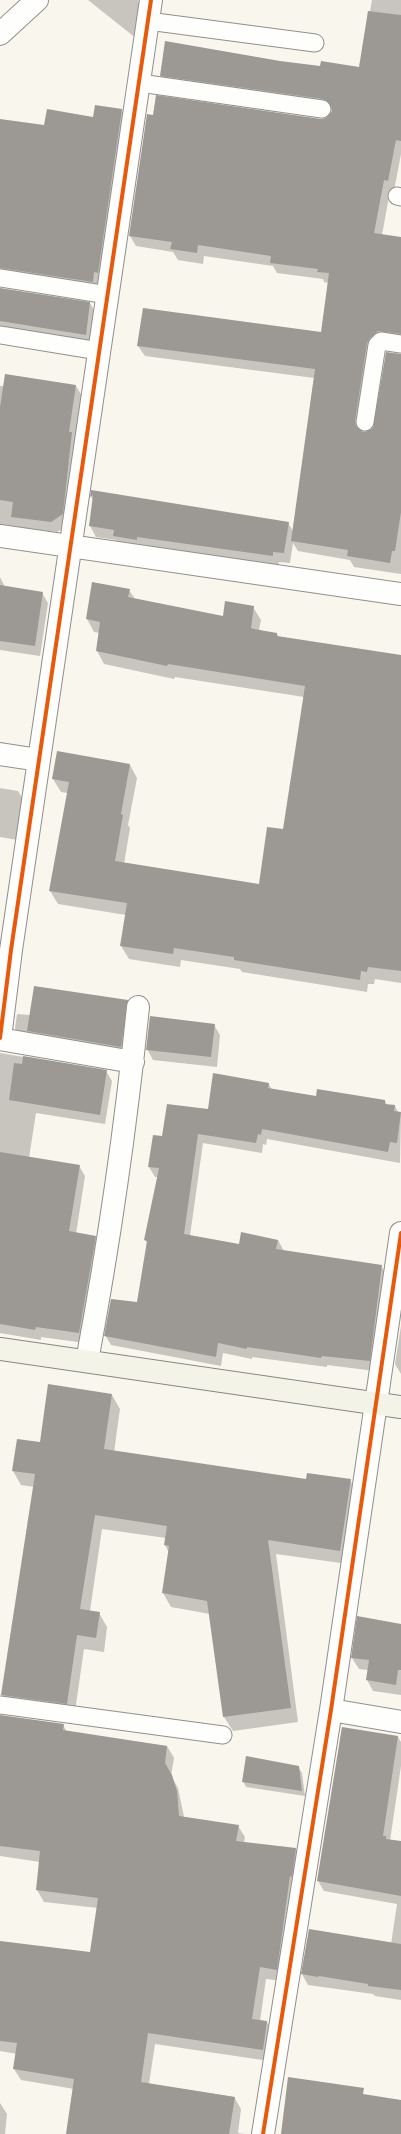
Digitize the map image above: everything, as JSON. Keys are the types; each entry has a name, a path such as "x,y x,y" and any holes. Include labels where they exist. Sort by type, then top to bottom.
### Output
{"street":[{"path":"0,34 37,0"},
{"path":"133,1062 0,1038 6,949 39,760 72,547 99,351 140,83 149,10"},
{"path":"0,536 401,594"},
{"path":"0,754 39,760"},
{"path":"87,1361 102,1278 133,1062 138,1007"},
{"path":"263,2134 331,1710 401,1233"},
{"path":"0,1349 401,1407"},
{"path":"331,1710 401,1722"}],"lane":[{"path":"149,10 315,43"},
{"path":"140,83 322,109"},
{"path":"0,278 108,295"},
{"path":"0,335 99,351"},
{"path":"365,422 377,345 381,341 401,344"},
{"path":"0,1705 223,1735"}],"building":[{"path":"368,11 401,15 401,141 396,140 388,181 384,180 374,233 401,237 401,334 378,331 367,343 355,421 356,426 363,432 373,428 386,352 401,354 401,512 395,551 392,551 390,563 347,556 348,550 291,541 315,369 137,346 143,308 321,332 329,273 317,272 318,269 270,263 271,256 198,245 197,253 170,249 172,242 129,236 147,114 153,115 156,95 321,119 326,118 332,111 331,105 323,99 160,76 165,41 280,61 320,66 321,61 359,67"},
{"path":"95,105 122,109 98,273 94,272 93,282 0,268 0,119 44,125 47,109 93,117"},
{"path":"0,288 90,302 86,335 0,321"},
{"path":"5,374 76,385 69,432 72,432 63,514 51,522 11,517 13,502 0,500 0,407"},
{"path":"91,490 289,522 284,553 273,552 273,556 137,537 137,540 113,536 114,530 89,526 93,495 90,497"},
{"path":"92,582 130,589 128,597 223,616 225,601 254,606 251,628 254,629 277,633 277,636 401,655 401,971 368,967 367,972 361,971 360,980 234,960 234,957 174,948 173,954 120,946 127,903 49,891 69,782 52,779 57,751 130,764 121,814 123,815 115,861 259,884 267,827 283,829 305,686 168,664 167,666 96,651 100,622 86,619"},
{"path":"0,585 43,592 35,646 0,641"},
{"path":"34,986 128,1000 121,1047 27,1031"},
{"path":"150,1016 215,1024 211,1057 146,1050"},
{"path":"23,1056 107,1070 100,1115 9,1100 14,1063 22,1064"},
{"path":"213,1073 269,1083 268,1088 316,1096 317,1089 385,1100 385,1104 395,1105 394,1111 401,1112 397,1143 390,1142 388,1152 262,1129 261,1135 258,1134 256,1143 198,1134 184,1234 239,1244 241,1232 278,1240 276,1249 382,1265 370,1361 322,1356 321,1358 247,1347 247,1349 218,1343 216,1357 104,1336 111,1299 137,1302 147,1241 144,1240 159,1168 148,1167 153,1135 162,1136 167,1104 208,1109"},
{"path":"0,1152 80,1165 69,1231 96,1236 79,1333 36,1327 35,1330 0,1324"},
{"path":"48,1384 112,1394 104,1449 306,1479 307,1473 351,1479 340,1551 268,1540 291,1708 223,1717 207,1601 162,1593 169,1546 164,1545 167,1526 95,1515 80,1609 100,1612 96,1638 77,1635 67,1704 1,1695 35,1474 12,1471 17,1439 40,1442"},
{"path":"357,1616 401,1624 401,1670 398,1670 396,1685 366,1680 369,1660 351,1658"},
{"path":"0,1715 64,1724 63,1730 167,1746 165,1763 172,1775 177,1791 179,1816 239,1825 236,1841 296,1848 292,1877 290,1876 277,1970 260,1967 252,2019 267,2021 263,2050 148,2033 141,2082 235,2097 229,2134 66,2134 74,2079 13,2069 17,2043 0,2041 0,1941 90,1952 98,1898 36,1890 40,1851 0,1846"},
{"path":"342,1727 398,1736 383,1836 386,1836 386,1839 401,1841 401,1896 317,1881"},
{"path":"246,1756 299,1766 302,1791 242,1782"},
{"path":"309,1929 401,1944 401,1990 368,1986 368,1984 301,1974"},
{"path":"288,2077 364,2088 363,2094 401,2100 401,2134 281,2134"}],"cycle path":[{"path":"0,1038 11,950 151,0"},
{"path":"263,2134 331,1710 401,1233"}]}
